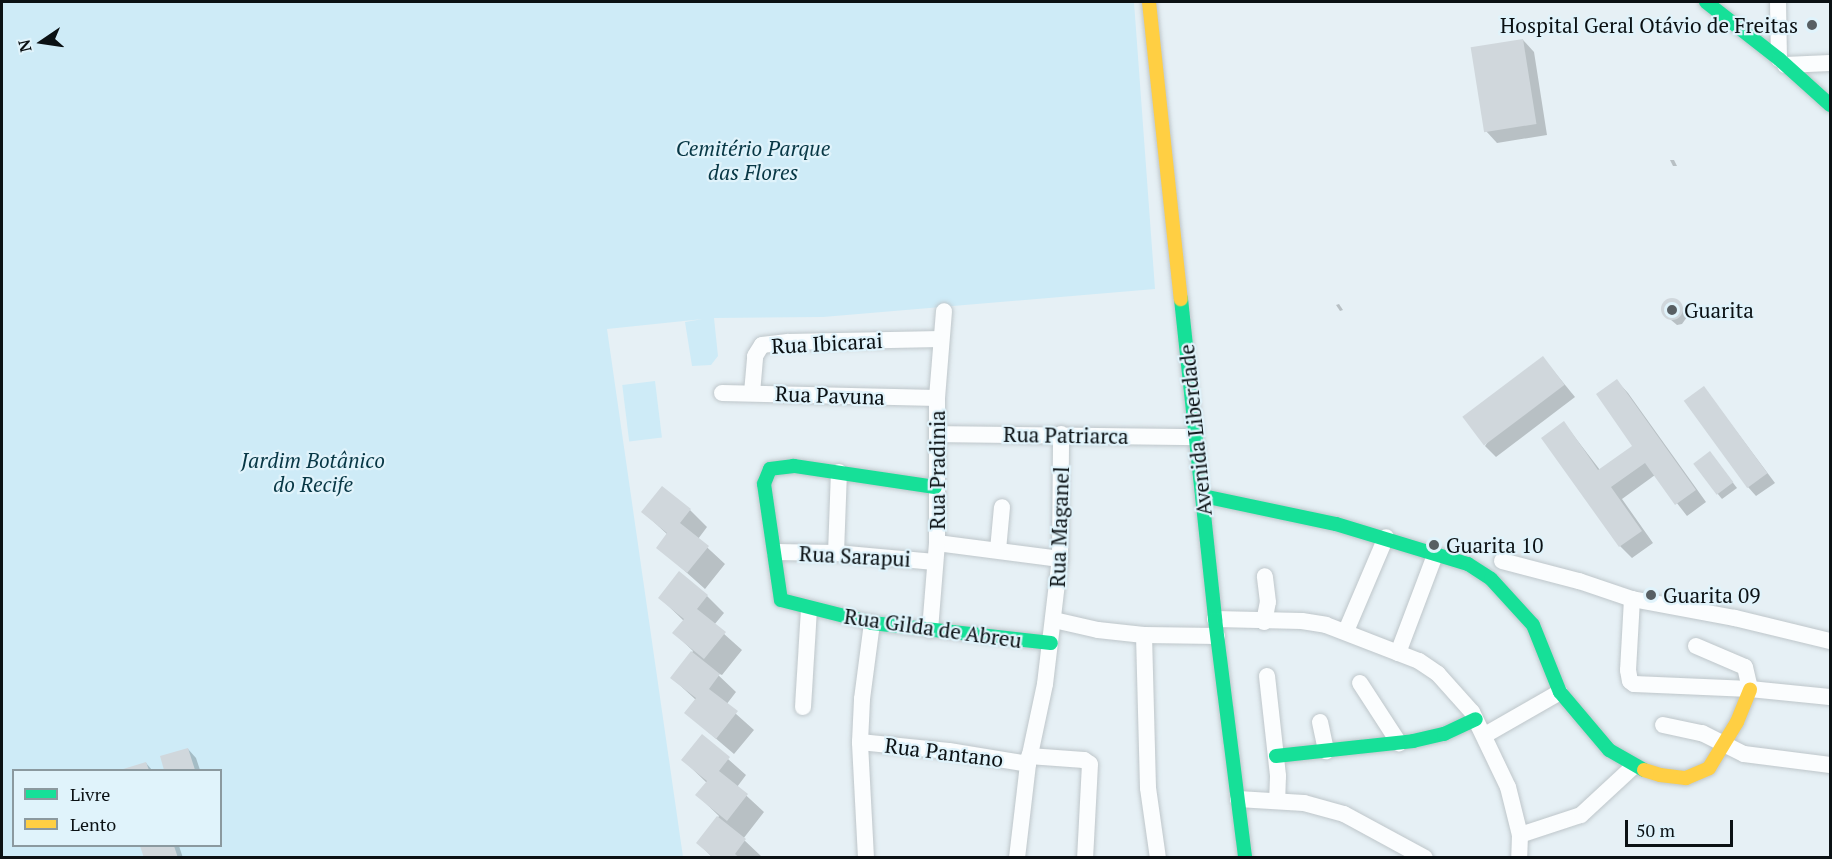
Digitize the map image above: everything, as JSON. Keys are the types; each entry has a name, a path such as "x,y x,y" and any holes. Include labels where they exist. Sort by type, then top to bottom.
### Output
{"street":[{"name":"Avenida Liberdade","path":"1149,2 1215,619 1245,858"},
{"path":"1706,2 1782,62 1830,105"},
{"path":"1778,2 1782,62"},
{"path":"1782,62 1830,63"},
{"name":"Rua Pradinia","path":"930,630 937,543 935,487 937,398 944,311"},
{"name":"Rua Ibicarai","path":"752,393 757,350 772,343 941,339"},
{"name":"Rua Pavuna","path":"722,393 937,398"},
{"name":"Rua Patriarca","path":"937,434 1195,437"},
{"name":"Rua Maganel","path":"1017,858 1028,760 1054,620 1060,559 1061,434"},
{"path":"775,552 765,476 770,469 778,466 839,472 935,487"},
{"path":"836,553 839,472"},
{"path":"1203,496 1336,524 1386,537 1468,564 1491,579 1533,625 1560,692 1609,750 1634,766 1686,778 1708,768 1737,722 1750,689 1745,667 1696,646"},
{"path":"998,550 1002,507"},
{"path":"1346,631 1386,537"},
{"path":"937,543 1060,559"},
{"name":"Rua Sarapui","path":"775,552 836,553 935,561"},
{"name":"Rua Gilda de Abreu","path":"775,552 781,600 809,609 872,623 1051,643"},
{"path":"1398,653 1435,555"},
{"path":"1502,561 1579,581 1632,599 1735,618 1830,641"},
{"path":"1264,622 1268,602 1265,576"},
{"path":"1632,599 1629,629 1630,681 1640,685 1750,689 1830,697"},
{"path":"803,707 809,609"},
{"path":"1215,619 1264,622 1302,621 1346,631 1419,661 1438,674 1457,693 1485,735 1508,787 1520,835 1520,858"},
{"path":"1054,620 1098,630 1144,635 1217,636"},
{"path":"866,858 860,742 862,699 872,623"},
{"path":"1144,635 1148,788 1158,858"},
{"path":"1267,676 1276,756 1277,800"},
{"path":"1360,682 1399,743"},
{"path":"1485,735 1560,692"},
{"path":"1276,756 1399,743 1444,734 1476,719"},
{"path":"1320,722 1326,751"},
{"path":"1663,725 1702,733 1744,754 1830,765"},
{"name":"Rua Pantano","path":"860,742 1028,760 1088,761 1090,776 1085,858"},
{"path":"1520,835 1581,815 1634,766"},
{"path":"1238,799 1304,803 1344,814 1425,858"}],"green space":[{"name":"Jardim Botânico do Recife","path":"2,2 1134,2 1155,289 823,317 714,318 718,356 711,365 692,366 685,322 703,319 607,329 683,857 2,858"},
{"path":"655,381 662,438 629,442 622,385"}],"building":[{"path":"1523,39 1536,124 1484,132 1471,47"},
{"name":"Guarita","path":"1672,298 1680,301 1683,309 1680,317 1672,320 1664,317 1661,309 1664,301"},
{"path":"1543,356 1565,385 1484,446 1462,417"},
{"path":"1617,379 1696,490 1675,505 1645,463 1611,487 1642,531 1619,547 1541,438 1564,421 1598,470 1632,446 1596,394"},
{"path":"1704,386 1767,473 1747,488 1684,401"},
{"path":"1710,451 1733,482 1717,495 1693,464"},
{"path":"662,486 691,509 680,523 709,546 687,573 656,548 667,533 641,512"},
{"path":"679,571 708,595 697,609 726,632 704,659 672,633 684,619 658,598"},
{"path":"691,651 720,674 709,689 738,711 716,739 684,713 696,698 670,678"},
{"path":"702,734 730,757 719,771 748,794 727,821 695,795 707,781 681,760"},
{"path":"188,748 195,769 164,769 160,756"},
{"path":"146,762 149,769 123,769"},
{"path":"717,816 746,839 735,854 740,858 714,858 696,843"},
{"path":"140,847 174,847 178,858 144,858"}],"traffic: fast":[{"path":"1706,2 1779,59 1830,105"},
{"path":"1181,299 1215,619 1245,858"},
{"path":"935,487 794,466 770,469 764,484 781,600 872,623 1051,643"},
{"path":"1203,496 1336,524 1468,564 1491,579 1533,625 1560,692 1609,750 1644,770"},
{"path":"1276,756 1413,741 1444,734 1476,719"}],"traffic: slow":[{"path":"1149,2 1181,299"},
{"path":"1644,770 1660,775 1686,778 1709,768 1737,722 1750,689"}],"place":[{"name":"Hospital Geral Otávio de Freitas","path":"1812,25"},
{"name":"Guarita","path":"1672,310"},
{"name":"Guarita 10","path":"1434,545"},
{"name":"Guarita 09","path":"1651,595"}],"park label":[{"name":"Cemitério Parque das Flores","path":"753,160"}]}
